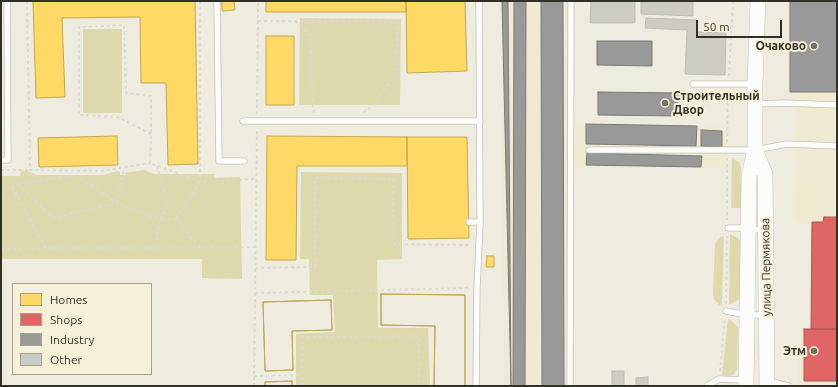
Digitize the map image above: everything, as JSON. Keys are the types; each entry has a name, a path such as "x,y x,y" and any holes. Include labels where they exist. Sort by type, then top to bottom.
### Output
{"street":[{"name":"улица Пермякова","path":"746,383 749,176 755,150 755,84 758,1"},
{"name":"улица Пермякова","path":"755,150 765,174 767,383"}],"lane":[{"path":"1,160 8,160 7,1"},
{"path":"217,1 219,160 244,161"},
{"path":"476,386 477,288 480,222 479,1"},
{"path":"570,386 571,1"},
{"path":"693,84 755,84"},
{"path":"755,104 785,103 837,106"},
{"path":"243,121 480,121"},
{"path":"589,150 727,151 755,150 787,144 837,146"},
{"path":"469,222 480,222"},
{"path":"728,228 749,228 766,232"},
{"path":"726,311 748,315 767,315"},
{"path":"707,386 719,379 746,383"},
{"path":"767,383 788,386"}],"path":[{"path":"27,1 30,170"},
{"path":"176,219 200,182 200,1"},
{"path":"254,386 258,1"},
{"path":"719,379 726,311 728,228 728,84 733,1"},
{"path":"258,21 398,22 396,74 371,107 347,121"},
{"path":"295,21 310,35 313,111 320,113"},
{"path":"150,163 151,134 152,96 126,93 124,25 79,27 79,115 118,117 151,134"},
{"path":"1,170 102,172 150,163 200,182 256,179"},
{"path":"154,248 160,220 168,206 157,166"},
{"path":"118,203 124,168"},
{"path":"1,193 18,184 76,175 118,203 160,220 176,219"},
{"path":"255,268 316,267 315,178 394,178 392,244 472,245"},
{"path":"18,184 53,218 118,203"},
{"path":"12,187 46,248"},
{"path":"176,219 200,248"},
{"path":"1,249 255,247"},
{"path":"255,293 477,288"},
{"path":"302,386 302,337 419,336 419,386"},
{"path":"254,376 302,375"}],"shaded area":[{"path":"501,1 568,1 568,125 725,127 727,168 569,167 568,386 504,386"},
{"path":"786,1 837,1 837,386 798,386 801,328 809,327 810,224 793,222 796,96 788,95"},
{"path":"300,18 401,19 400,105 299,105"},
{"path":"83,29 122,29 122,113 83,113"},
{"path":"732,159 740,163 741,208 731,208"},
{"path":"144,170 154,174 214,174 215,178 240,177 242,279 202,278 202,259 1,259 1,176 20,176 21,172 23,171 29,171 36,175 103,175 117,171 120,172 120,175 125,175 125,173"},
{"path":"301,172 402,173 402,259 377,260 378,328 428,328 430,386 296,386 296,334 335,332 333,295 310,295 309,259 300,259"},
{"path":"730,234 739,239 742,244 741,295 738,300 729,305"},
{"path":"724,236 722,306 714,299 713,294 715,244 720,237"},
{"path":"728,318 738,327 737,369 734,374 730,376 722,375"}],"building: Homes":[{"path":"33,1 195,1 198,164 168,165 166,83 141,83 140,17 62,18 65,97 36,98"},
{"path":"222,1 234,1 235,10 222,11"},
{"path":"266,1 406,1 406,12 266,12"},
{"path":"406,1 465,1 467,71 407,73"},
{"path":"266,36 294,36 294,105 266,105"},
{"path":"117,136 118,165 39,167 38,138"},
{"path":"267,136 407,137 407,166 297,166 296,260 266,260"},
{"path":"407,137 467,137 469,238 408,239"},
{"path":"487,256 494,256 494,267 486,267"},
{"path":"381,294 465,295 465,386 434,386 435,326 381,325"},
{"path":"381,294 465,295 465,386 434,386 435,326 381,325"},
{"path":"331,300 332,330 292,331 293,370 265,371 263,302"},
{"path":"331,300 332,330 292,331 293,370 265,371 263,302"},
{"path":"292,381 292,386 265,386 265,382"},
{"path":"292,381 292,386 265,386 265,382"}],"building: Shops":[{"path":"824,217 837,217 837,329 811,329 812,222 823,222"},
{"path":"804,329 837,329 837,381 804,381"}],"building: Industry":[{"path":"502,1 508,1 511,386"},
{"path":"514,1 526,1 525,386 513,386"},
{"path":"541,1 563,1 564,386 542,386"},
{"name":"Очаково","path":"790,1 837,1 837,92 790,92"},
{"path":"597,41 652,41 652,66 597,65"},
{"path":"598,92 678,93 678,116 598,115"},
{"path":"586,124 697,126 696,146 586,144"},
{"path":"701,130 722,131 722,147 701,146"},
{"path":"587,153 702,156 701,167 586,165"}],"building: Other":[{"path":"591,1 635,1 635,23 590,23"},
{"path":"641,1 693,1 693,16 641,14"},
{"path":"646,18 697,20 697,32 726,33 725,75 685,74 687,30 645,28"},
{"path":"612,371 624,371 624,386 612,386"},
{"path":"648,377 648,386 636,386 636,378"}],"place":[{"name":"Очаково","path":"814,46"},
{"name":"Строительный Двор","path":"665,103"},
{"name":"Этм","path":"814,351"}]}
